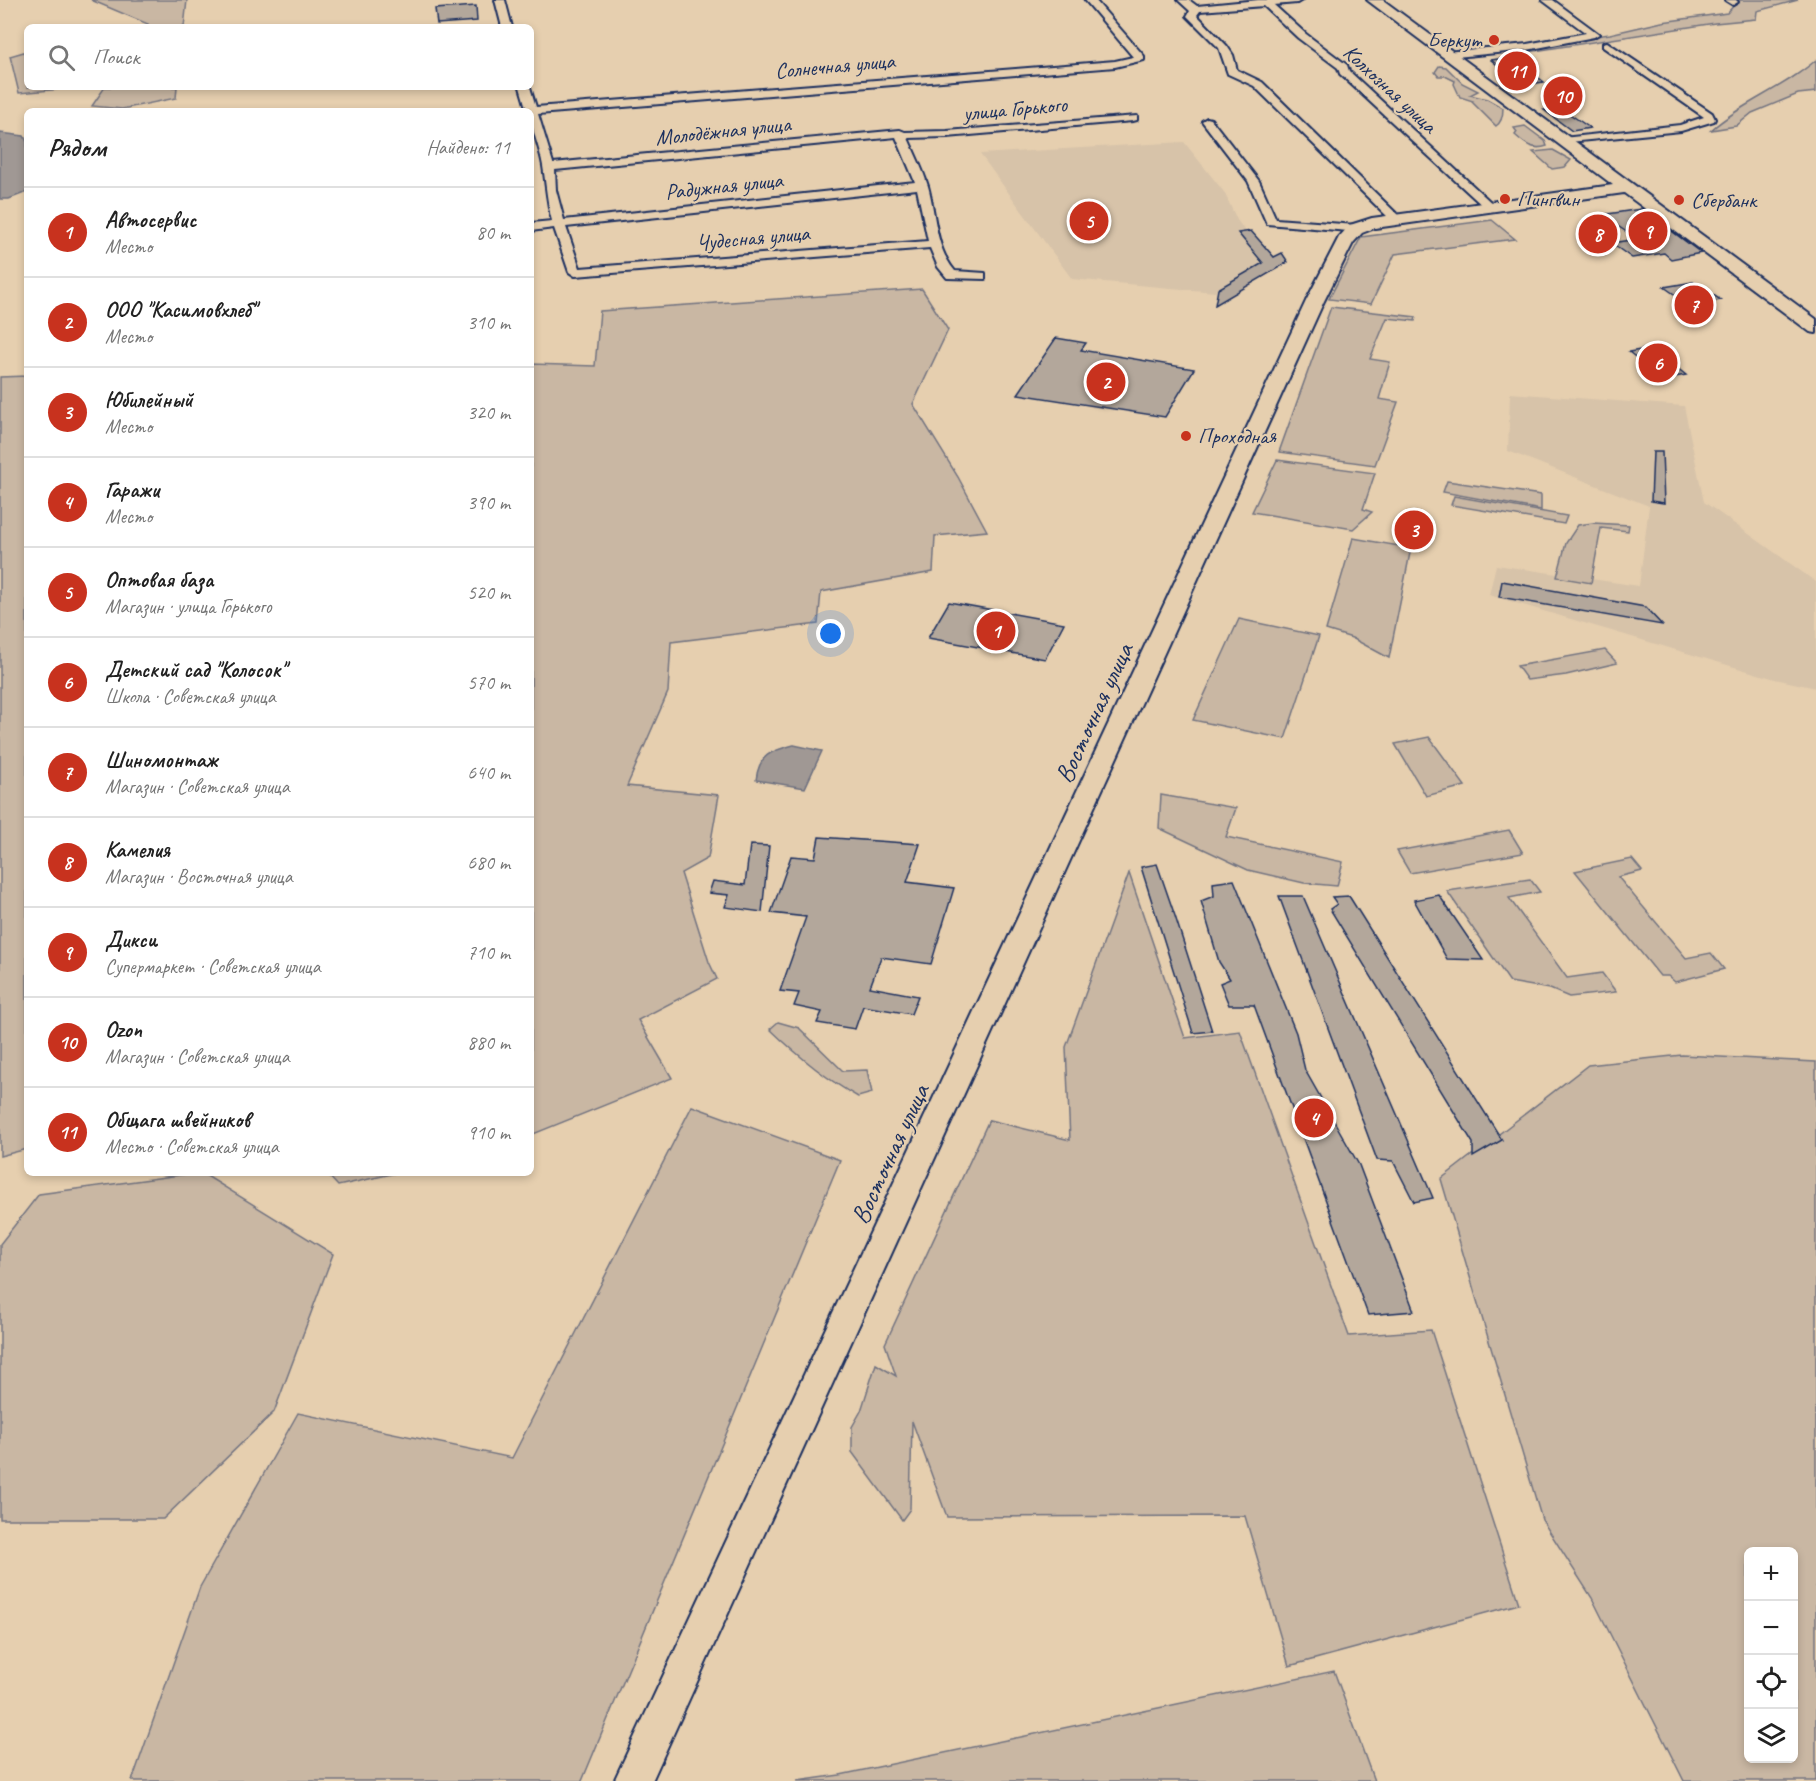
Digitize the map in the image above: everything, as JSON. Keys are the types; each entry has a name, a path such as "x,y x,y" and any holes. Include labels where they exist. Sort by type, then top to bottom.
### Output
{"main road":[{"path":"1374,0 1816,328"},
{"path":"1356,229 1372,223 1396,219 1625,188"},
{"name":"Восточная улица","path":"633,1781 1314,301 1345,241 1356,229"}],"street":[{"path":"500,0 506,24"},
{"name":"Солнечная улица","path":"534,111 1115,64 1140,58 1090,0"},
{"path":"1183,0 1194,9 1297,0"},
{"path":"1446,55 1527,47 1594,34 1547,0"},
{"name":"Колхозная улица","path":"1265,1 1302,36 1343,67 1344,72 1490,207"},
{"path":"1194,9 1196,10 1192,16 1214,34 1216,41 1232,59 1232,72 1258,84 1396,219"},
{"path":"1563,141 1681,128 1710,119 1708,115 1607,45"},
{"path":"526,90 531,108"},
{"name":"улица Горького","path":"900,134 947,134 1133,118"},
{"path":"534,121 545,173 560,224"},
{"path":"1207,121 1255,185 1268,207 1271,222 1356,229"},
{"path":"900,134 922,185 935,244 943,267 951,275 981,276"},
{"name":"Молодёжная улица","path":"545,173 900,134"},
{"name":"Радужная улица","path":"534,226 922,185"},
{"name":"Чудесная улица","path":"560,224 575,272 935,244"}],"shaded area":[{"path":"91,0 187,0 184,24 148,24"},
{"path":"1739,0 1798,0 1757,11 1756,19 1715,23 1516,54 1506,52 1529,45 1610,34 1662,22 1727,13"},
{"path":"24,52 24,90 51,90 19,93 10,56"},
{"path":"1816,60 1816,92 1798,94 1752,113 1736,126 1711,130 1736,111 1791,79"},
{"path":"1439,66 1446,67 1462,83 1478,91 1470,95 1487,99 1503,108 1502,118 1496,126 1473,101 1460,97 1454,84 1455,81 1445,76 1438,76 1435,72"},
{"path":"103,90 177,90 176,98 127,108 92,106"},
{"path":"1525,126 1545,141 1547,146 1533,147 1515,135 1517,132 1514,128"},
{"path":"0,133 24,136 24,193 9,199 0,199"},
{"path":"1184,142 1224,192 1237,220 1268,263 1215,292 1072,279 980,154"},
{"path":"1553,150 1571,160 1565,167 1552,169 1533,152"},
{"path":"1492,220 1515,239 1395,254 1371,304 1329,299 1361,237"},
{"path":"922,289 948,330 913,404 958,477 987,531 935,536 933,572 821,592 818,624 671,642 668,692 627,786 719,795 708,858 681,873 709,962 717,979 638,1020 672,1078 534,1134 534,364 595,366 600,311"},
{"path":"1331,307 1416,317 1415,321 1387,318 1370,359 1390,362 1379,399 1398,402 1375,465 1279,452"},
{"path":"24,376 24,1150 0,1156 0,377"},
{"path":"1510,393 1684,406 1704,502 1816,582 1816,688 1775,679 1489,595 1496,565 1639,586 1649,506 1508,451"},
{"path":"1277,460 1375,473 1363,509 1372,512 1353,529 1252,512"},
{"path":"1447,481 1541,495 1541,510 1443,492"},
{"path":"1454,496 1567,516 1564,524 1451,505"},
{"path":"1593,523 1629,525 1628,531 1601,528 1591,583 1557,577 1566,543 1578,525"},
{"path":"1353,538 1411,548 1389,658 1352,638 1326,630"},
{"path":"1239,619 1319,636 1285,739 1193,720"},
{"path":"1605,650 1617,663 1566,675 1527,680 1517,666"},
{"path":"1429,737 1465,786 1426,796 1395,744"},
{"path":"794,745 822,751 805,788 756,780 763,759 779,749"},
{"path":"1161,795 1236,808 1226,837 1343,862 1337,886 1304,883 1248,870 1159,828"},
{"path":"1509,830 1523,853 1410,873 1397,851"},
{"path":"1632,859 1642,871 1618,877 1686,958 1711,953 1724,969 1675,982 1668,976 1660,976 1575,871"},
{"path":"1129,873 1185,1038 1240,1031 1349,1336 1431,1330 1519,1604 1289,1666 1245,1516 947,1517 912,1421 910,1509 902,1520 852,1452 852,1427 861,1411 876,1364 896,1376 885,1344 989,1120 1070,1140 1066,1047"},
{"path":"1530,879 1540,892 1509,898 1567,978 1602,973 1616,992 1569,997 1550,989 1510,982 1447,891"},
{"path":"778,1022 799,1028 843,1071 867,1070 872,1093 858,1097 822,1074 770,1029"},
{"path":"1682,1055 1816,1062 1816,1781 1684,1781 1592,1598 1542,1520 1441,1179 1588,1065"},
{"path":"692,1106 840,1160 582,1781 132,1781 200,1587 298,1413 512,1458"},
{"path":"173,1176 207,1176 333,1254 274,1412 163,1519 0,1519 0,1244 39,1194"},
{"path":"329,1176 383,1176 338,1186"},
{"path":"1334,1671 1374,1781 797,1781 840,1775"}],"building":[{"path":"476,6 477,21 437,24 435,9"},
{"path":"1512,57 1544,82 1523,85 1491,60"},
{"path":"1561,108 1590,128 1572,131 1544,110"},
{"path":"1642,209 1701,253 1671,259 1664,253 1632,258 1611,243 1637,239 1601,215"},
{"path":"1251,231 1274,257 1282,253 1288,262 1215,305 1218,289 1263,263 1238,233"},
{"path":"1693,282 1721,300 1690,305 1664,287"},
{"path":"1056,338 1086,343 1081,350 1194,369 1165,417 1018,394"},
{"path":"1652,348 1686,375 1663,379 1629,352"},
{"path":"1653,452 1662,452 1664,503 1651,501"},
{"path":"1406,521 1425,524 1422,539 1402,536"},
{"path":"1502,581 1645,607 1662,625 1499,597"},
{"path":"949,602 1064,623 1045,659 928,638"},
{"path":"819,837 920,844 907,882 954,888 931,964 881,957 870,987 918,996 911,1014 863,1006 855,1029 817,1023 822,1012 794,1006 799,993 780,991 806,917 771,913 791,856 815,858"},
{"path":"750,845 769,846 762,912 725,907 729,895 709,893 713,881 745,885"},
{"path":"1157,864 1212,1031 1193,1033 1141,867"},
{"path":"1234,880 1296,1033 1305,1070 1359,1165 1414,1311 1368,1315 1254,1005 1229,1005 1220,983 1230,979 1219,962 1201,901 1214,896 1213,883"},
{"path":"1439,895 1483,960 1447,959 1414,900"},
{"path":"1279,896 1303,896 1433,1198 1414,1202 1393,1161 1377,1160"},
{"path":"1349,896 1502,1140 1473,1157 1473,1143 1330,909 1337,904 1332,897"}],"place":[{"name":"Беркут","path":"1494,40"},
{"name":"Общага швейников","path":"1517,71"},
{"name":"Ozon","path":"1563,96"},
{"name":"Пингвин","path":"1505,199"},
{"name":"Сбербанк","path":"1679,200"},
{"name":"Оптовая база","path":"1089,221"},
{"name":"Дикси","path":"1648,231"},
{"name":"Камелия","path":"1598,234"},
{"name":"Шиномонтаж","path":"1694,305"},
{"name":"Детский сад \"Колосок\"","path":"1658,363"},
{"name":"ООО \"Касимовхлеб\"","path":"1106,382"},
{"name":"Проходная","path":"1186,436"},
{"name":"Юбилейный","path":"1414,530"},
{"name":"Автосервис","path":"996,631"},
{"name":"Гаражи","path":"1314,1118"}]}
